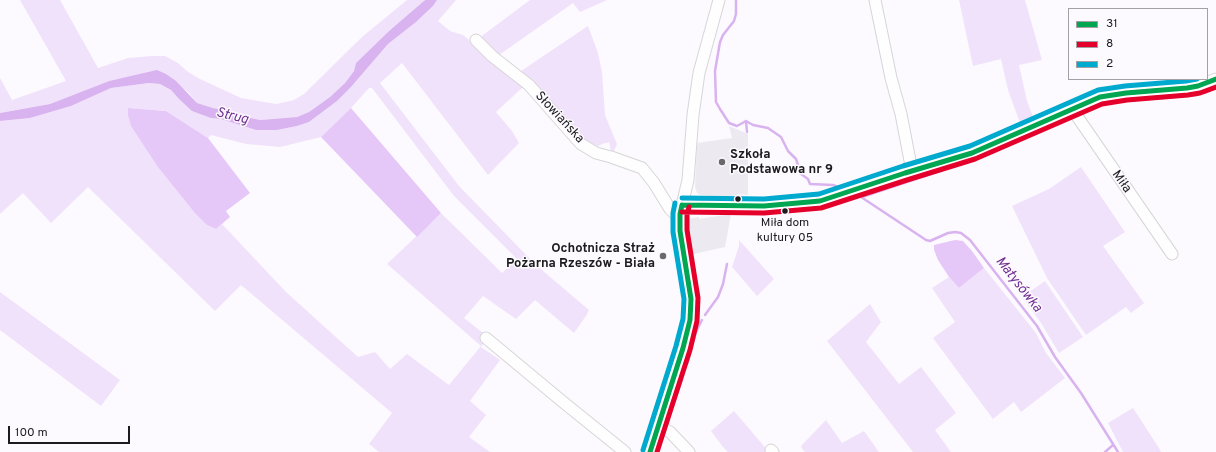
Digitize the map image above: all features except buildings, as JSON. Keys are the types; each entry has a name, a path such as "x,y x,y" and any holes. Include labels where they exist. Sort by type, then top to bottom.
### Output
{"street":[{"path":"650,452 683,348 690,320 690,299 680,231 681,210 688,180 693,115 699,73 719,0"},
{"path":"875,0 912,170"},
{"name":"Słowiańska","path":"476,40 492,56 529,85 581,144 596,153 642,168 654,182 670,209 675,214 681,210"},
{"path":"681,210 697,206 764,206 811,203 832,198 912,170 984,148 1087,102 1108,95 1126,92 1187,88 1198,86 1216,79"},
{"name":"Miła","path":"1072,109 1172,254"},
{"path":"486,338 625,452"},
{"path":"658,426 670,432 689,452"}],"shaded area":[{"path":"20,0 60,0 98,68 128,58 165,56 178,63 188,72 200,79 241,98 276,104 294,100 304,94 362,37 407,0 425,0 389,31 356,63 354,71 345,83 330,97 309,112 297,117 260,120 197,103 188,92 157,71 109,81 50,104 0,113 0,78 12,100 66,81"},
{"path":"437,0 456,0 438,21 450,31 463,35 524,86 496,112 512,131 519,143 488,175 402,63 380,83 459,186 536,265 589,310 574,333 535,300 516,319 483,296 464,318 488,337 481,347 500,360 470,401 486,415 469,437 490,452 379,452 369,444 392,413 241,285 215,311 88,187 51,223 23,193 0,214 0,121 30,118 71,106 111,88 149,83 160,84 171,90 178,98 211,118 221,119 256,130 277,130 297,126 309,122 337,101 388,44 416,22 433,6","holes":["369,88 372,88 454,196 517,259 502,273 441,213 387,264 481,346 449,385 407,354 390,369 375,352 358,357 286,292 222,224 216,229 207,225 128,108 166,111 208,138 211,135 246,144 280,147 321,137"]},
{"path":"530,0 607,0 580,12 573,3 499,55 479,38"},
{"path":"959,0 1025,0 1042,60 1019,65 1027,101 1033,117 1020,123 1008,90 1001,59 973,66"},
{"path":"588,26 598,53 602,72 605,115 617,144 612,155 609,142 595,148 584,141 521,71"},
{"path":"128,108 166,111 208,138 250,193 226,211 230,217 216,229 207,225 195,213 158,167 131,126"},
{"path":"351,108 441,213 417,237 321,137"},
{"name":"Szkoła Podstawowa nr 9","path":"729,126 748,134 748,195 737,194 725,197 700,195 697,193 695,187 697,143 732,138"},
{"path":"1081,167 1125,232 1103,246 1144,303 1131,313 1126,307 1086,335 1047,278 1012,206 1049,189"},
{"path":"731,214 725,247 689,255 691,249 687,219 699,217 699,219"},
{"path":"739,240 774,279 757,296 732,267 739,246"},
{"path":"955,240 963,241 984,268 959,288 949,277 938,260 934,250 934,245"},
{"path":"984,268 1036,333 1046,353 1065,378 1021,412 1014,402 993,419 933,338 955,322 932,288 949,277 959,288"},
{"path":"1045,281 1083,337 1059,353 1041,323 1022,297"},
{"path":"0,292 120,380 101,406 0,330"},
{"path":"870,304 881,322 866,342 899,384 921,367 956,413 935,430 951,452 913,452 827,341"},
{"path":"1133,408 1161,452 1123,452 1108,423"},
{"path":"734,411 769,452 728,452 723,447 711,431"},
{"path":"826,420 842,443 864,431 879,452 805,452 801,447 802,445"}],"water":[{"name":"Strug","path":"425,0 437,0 433,6 416,22 388,44 337,101 309,122 297,126 277,130 256,130 221,119 211,118 192,111 171,90 160,84 149,83 111,88 71,106 30,118 0,121 0,113 50,104 109,81 157,70 176,81 197,103 260,120 297,117 309,112 330,97 345,83 354,71 356,63 389,31"}],"waterway":[{"name":"Matysówka","path":"736,0 736,14 734,21 723,35 720,42 715,71 716,102 729,123 737,126 746,121 753,125 768,128 781,137 788,151 796,159 801,174 808,179 810,184 833,185 843,189"},
{"path":"1205,93 1216,87"},
{"path":"1162,98 1197,95"},
{"path":"1082,112 1113,100 1156,98"},
{"path":"992,152 1066,119"},
{"path":"746,121 747,132"},
{"path":"862,197 979,158"},
{"name":"Matysówka","path":"858,195 926,240 930,241 948,233 955,232 961,233 970,240 1037,326 1055,357 1081,393 1118,452"},
{"path":"705,315 718,297 723,284 727,264"},
{"path":"687,364 696,332 702,320"},
{"path":"675,399 682,379"},
{"path":"666,424 673,406"},
{"path":"1105,452 1113,445"},
{"path":"658,452 659,447"}],"transit line":[{"name":"31","path":"682,205 764,206 820,201 972,153 1100,97 1126,93 1187,88 1198,86 1216,79"},
{"name":"2","path":"682,198 764,199 819,194 903,166 970,146 1098,90 1192,80"},
{"name":"8","path":"682,212 764,213 821,208 975,159 1102,104 1127,100 1188,95 1200,93 1216,87"},
{"name":"2","path":"643,450 683,319 684,299 673,232 673,213 675,203"},
{"name":"31","path":"650,452 683,348 690,320 691,299 680,231 680,214 682,205"},
{"name":"8","path":"657,452 690,350 697,321 698,298 687,230 687,215 689,207"}],"place":[{"name":"Szkoła Podstawowa nr 9","path":"722,162"},
{"name":"Miła dom kultury 05","path":"785,211"},
{"name":"Ochotnicza Straż Pożarna Rzeszów - Biała","path":"663,256"}]}
